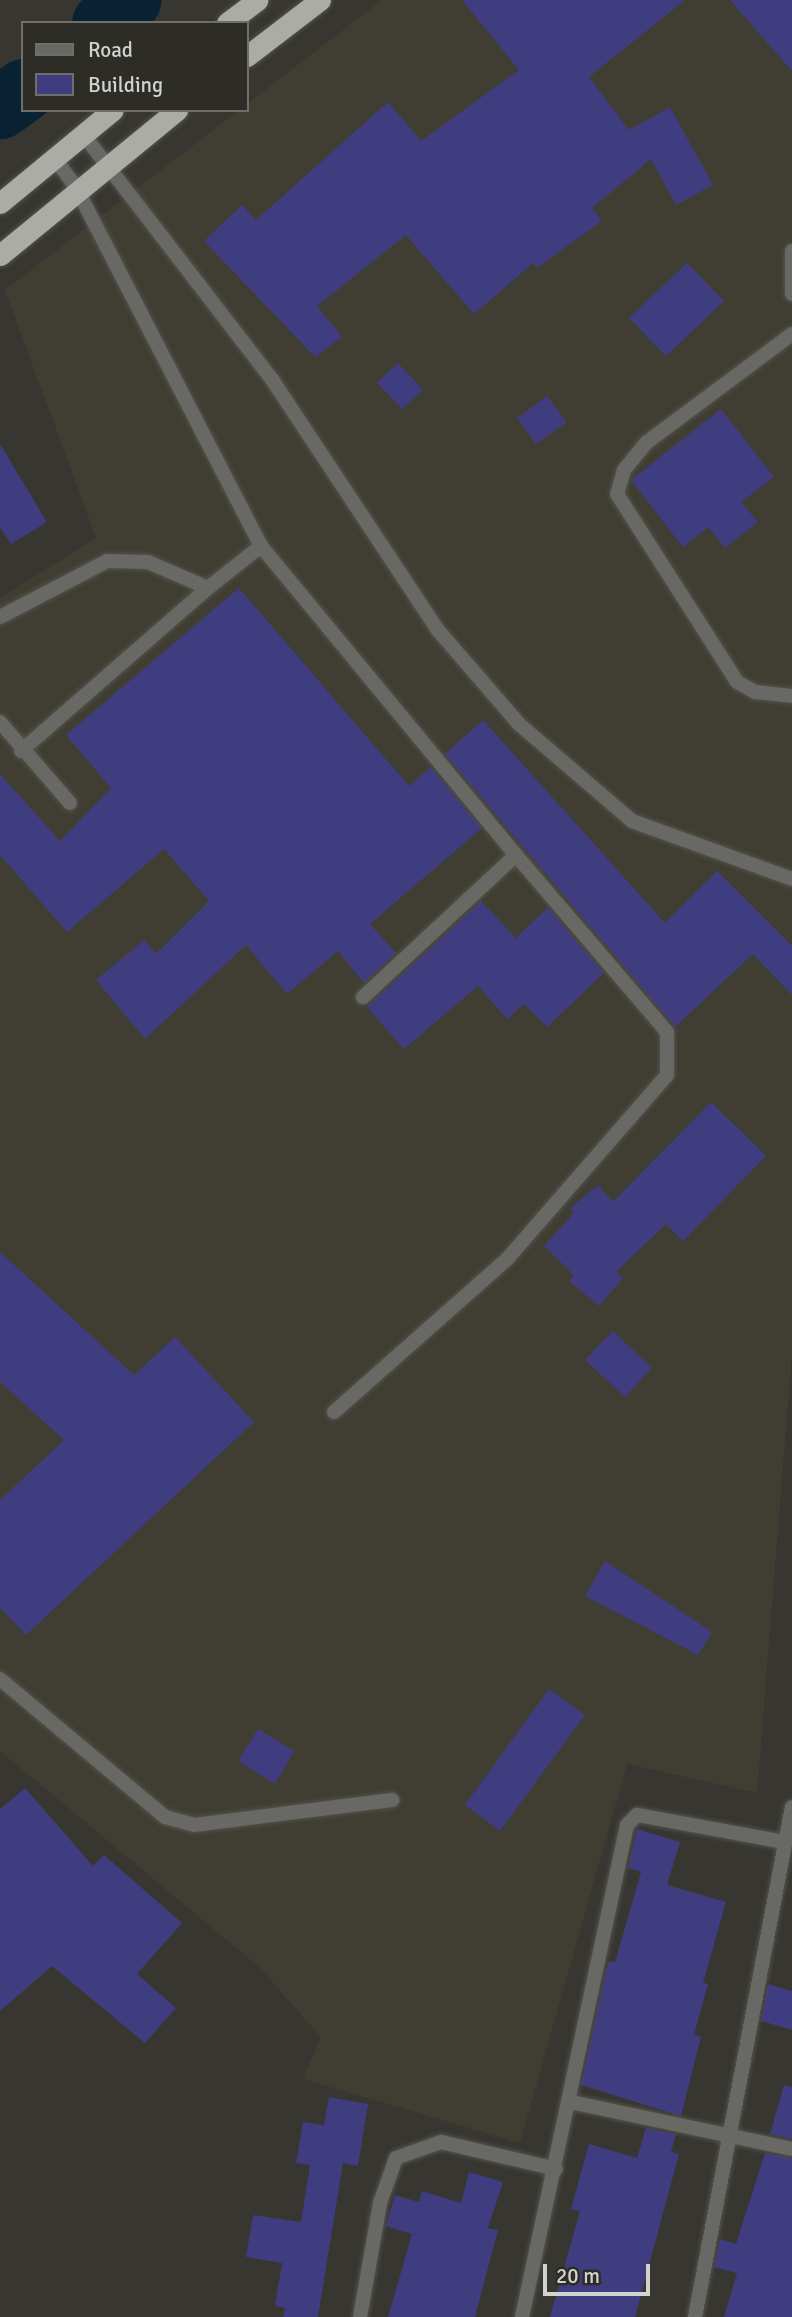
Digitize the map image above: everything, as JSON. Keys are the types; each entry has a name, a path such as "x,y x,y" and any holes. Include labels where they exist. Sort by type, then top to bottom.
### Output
{"highway":[{"path":"231,21 257,0"},
{"path":"248,55 320,0"},
{"path":"0,203 110,112"},
{"path":"0,255 76,187 174,112"}],"street":[{"path":"83,134 108,163 273,381 437,629 519,724 632,821 792,878"},
{"path":"53,157 76,187 261,546 516,855 667,1032 667,1075 508,1258 334,1412"},
{"path":"792,251 792,294"},
{"path":"792,334 646,443 624,470 617,494 737,682 755,692 792,695"},
{"path":"21,751 208,588 261,546"},
{"path":"0,617 107,561 148,562 208,588"},
{"path":"0,722 21,751 70,803"},
{"path":"363,998 516,855"},
{"path":"0,1679 165,1817 194,1825 392,1800"},
{"path":"695,2317 792,1807"},
{"path":"522,2317 571,2102 627,1825 637,1815 784,1842"},
{"path":"571,2102 792,2149"},
{"path":"359,2317 380,2203 396,2158 441,2142 556,2169"}],"shaded area":[{"path":"382,0 792,0 792,1355 757,1793 627,1764 520,2143 303,2079 321,2037 259,1967 0,1751 0,598 96,538 5,290 236,112 248,112 248,103"}],"building":[{"path":"462,0 685,0 589,77 629,130 670,107 713,185 676,205 651,159 592,208 602,221 537,268 533,263 474,314 406,235 317,306 342,337 315,357 204,241 242,205 256,220 388,102 421,141 519,70"},
{"path":"730,0 792,0 792,71"},
{"path":"687,263 724,301 666,356 629,318"},
{"path":"398,363 423,390 402,409 377,383"},
{"path":"547,396 567,422 536,444 517,418"},
{"path":"721,409 774,477 741,502 758,522 725,548 708,527 683,547 631,480"},
{"path":"0,444 47,522 11,544 0,527"},
{"path":"239,588 409,786 431,767 482,828 370,924 396,953 364,983 338,951 287,994 246,945 145,1039 96,980 144,940 156,954 209,901 164,849 67,932 0,855 0,774 60,841 111,788 66,735"},
{"path":"483,720 665,923 717,871 792,946 792,995 753,954 675,1027 445,754"},
{"path":"481,901 516,938 548,907 604,973 547,1027 524,1004 507,1019 478,986 404,1049 367,1007"},
{"path":"711,1102 766,1156 683,1241 666,1224 616,1272 623,1278 599,1306 569,1281 574,1275 544,1246 574,1213 570,1208 598,1185 613,1202"},
{"path":"0,1252 134,1375 175,1337 254,1422 26,1635 0,1608 0,1500 64,1440 0,1382"},
{"path":"613,1331 652,1368 625,1397 585,1360"},
{"path":"605,1561 712,1632 698,1655 585,1596"},
{"path":"549,1689 585,1715 500,1831 465,1805"},
{"path":"258,1729 294,1751 275,1784 238,1761"},
{"path":"25,1788 93,1866 104,1855 182,1923 137,1974 176,2008 145,2043 52,1966 0,2011 0,1809"},
{"path":"637,1829 680,1842 667,1885 726,1902 703,1983 708,1984 694,2035 701,2037 681,2116 581,2085 606,1970 609,1961 615,1962 641,1872 628,1868"},
{"path":"768,1984 792,1991 792,2030 761,2021"},
{"path":"784,2085 792,2087 792,2139 770,2134"},
{"path":"329,2097 368,2104 358,2166 343,2163 318,2317 283,2317 285,2308 275,2306 282,2263 246,2257 253,2215 301,2222 310,2165 296,2163 303,2122 324,2125"},
{"path":"646,2128 676,2134 671,2152 679,2154 635,2317 550,2317 580,2211 571,2209 589,2144 637,2158"},
{"path":"765,2153 792,2158 792,2317 724,2317 737,2273 714,2267 720,2239 736,2244"},
{"path":"469,2172 503,2182 488,2228 498,2230 475,2317 388,2317 412,2234 386,2226 395,2195 419,2202 422,2191 461,2203"}],"waterway":[{"path":"105,21 129,0"},
{"path":"0,107 21,91"}]}
